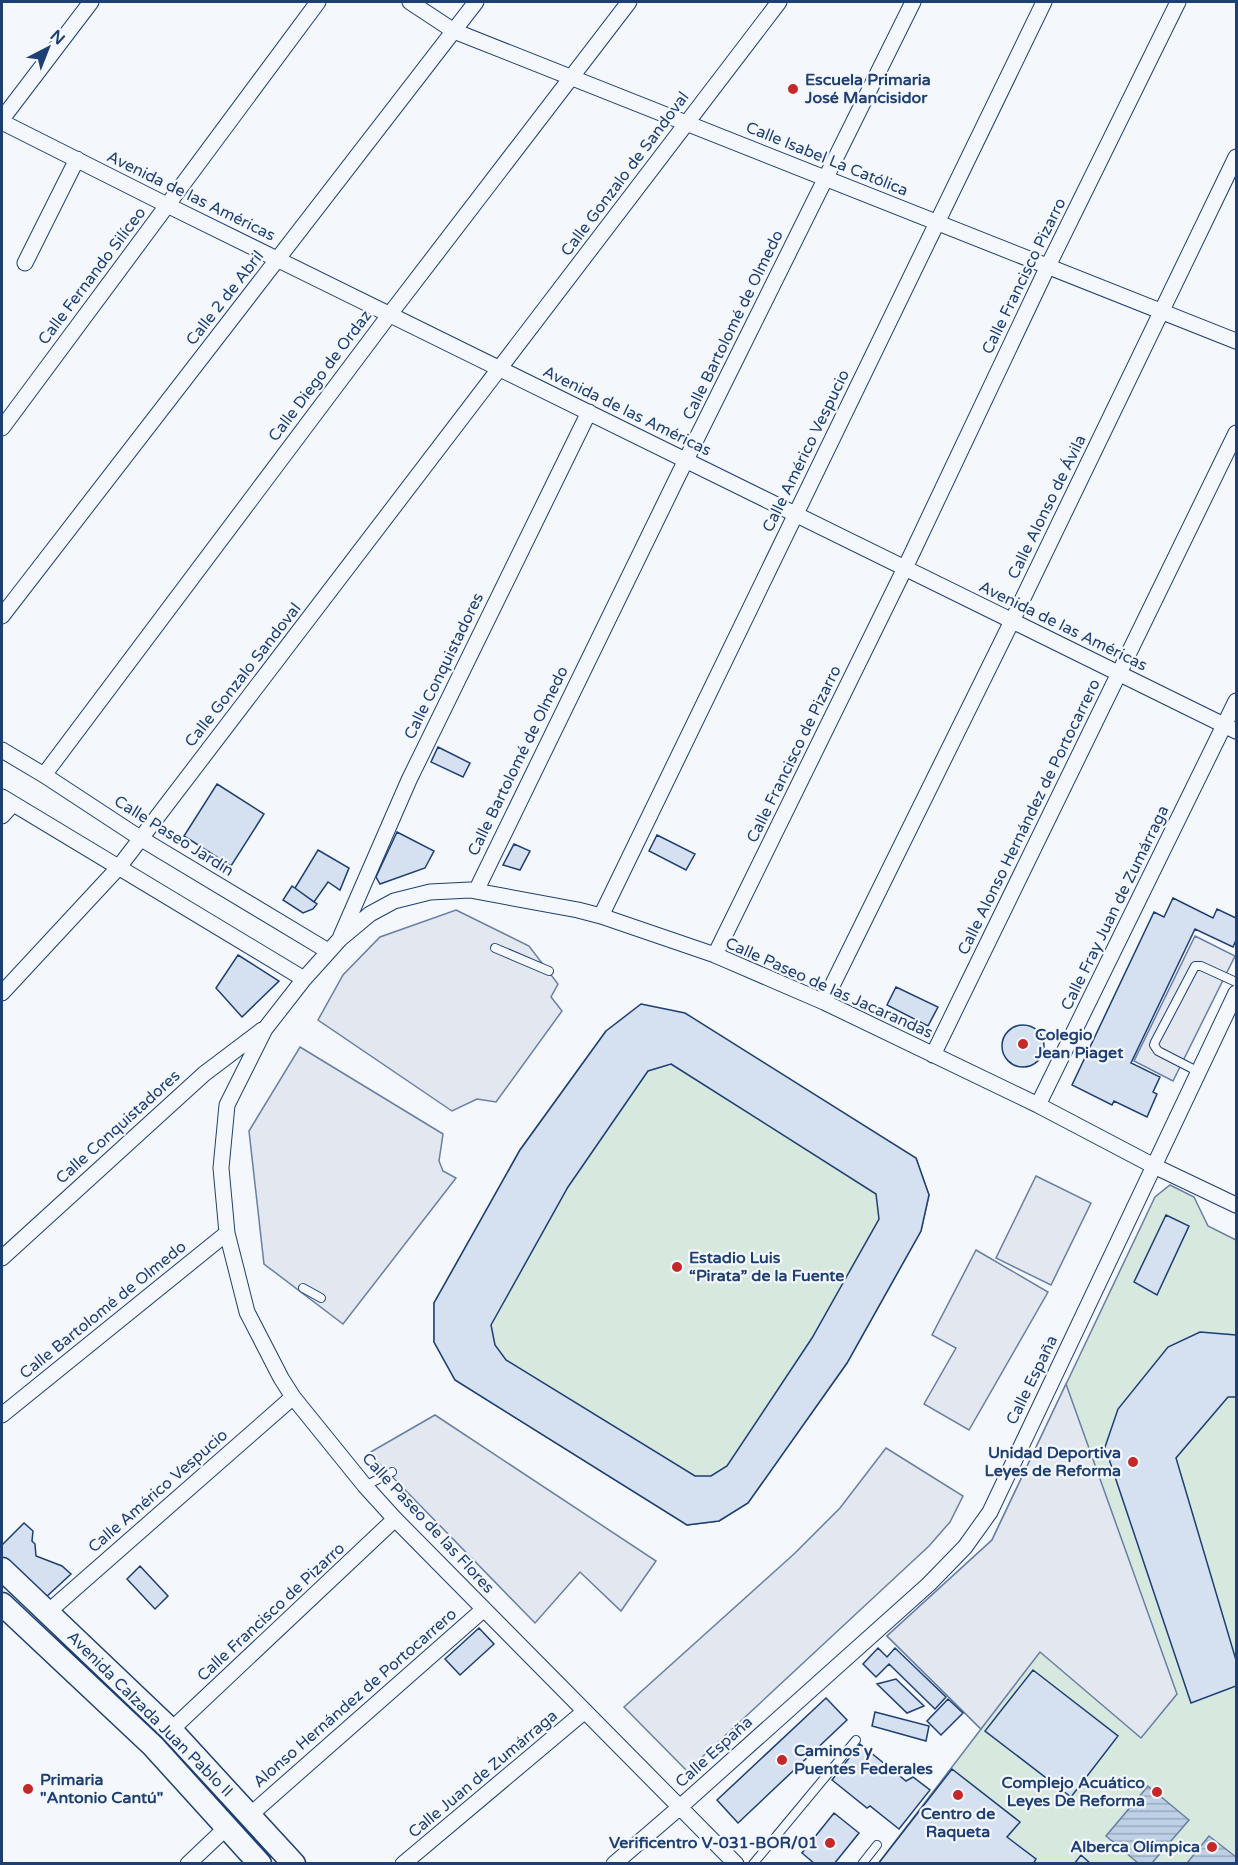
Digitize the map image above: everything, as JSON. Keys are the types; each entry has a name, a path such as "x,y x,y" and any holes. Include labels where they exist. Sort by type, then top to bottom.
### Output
{"main road":[{"name":"Avenida Calzada Juan Pablo II","path":"2,1569 171,1730 294,1863"},
{"name":"Avenida Calzada Juan Pablo II","path":"2,1604 153,1746 260,1863"}],"street":[{"path":"2,121 91,2"},
{"name":"Calle Fernando Silíceo","path":"2,428 318,2"},
{"name":"Calle Isabel La Católica","path":"410,2 454,31 1236,341"},
{"name":"Calle 2 de Abril","path":"2,616 476,2"},
{"name":"Calle Diego de Ordaz","path":"44,775 390,314 629,2"},
{"name":"Calle Gonzalo de Sandoval","path":"501,369 779,2"},
{"name":"Calle Bartolomé de Olmedo","path":"476,891 913,2"},
{"name":"Calle Américo Vespucio","path":"601,916 1044,2"},
{"name":"Calle Francisco Pizarro","path":"905,568 1048,266 1178,2"},
{"name":"Avenida de las Américas","path":"2,121 167,206 1231,728"},
{"name":"Calle Alonso de Ávila","path":"824,1002 1012,621 1236,157"},
{"path":"26,263 77,159"},
{"name":"Calle Gonzalo Sandoval","path":"2,993 119,867 501,369"},
{"name":"Calle Conquistadores","path":"340,939 409,780 589,412"},
{"name":"Calle Alonso Hernández de Portocarrero","path":"933,1055 1236,433"},
{"name":"Calle Francisco de Pizarro","path":"715,955 905,568"},
{"path":"1231,728 1236,701"},
{"name":"Calle Fray Juan de Zumárraga","path":"1038,1105 1231,728"},
{"name":"Calle Paseo Jardín","path":"2,750 140,838 328,951"},
{"path":"2,816 7,801 304,978"},
{"name":"Calle Paseo de las Jacarandas","path":"304,978 340,939 370,914 394,901 430,892 476,891 578,910 715,955 824,1002 1038,1105 1154,1166 1236,1205"},
{"name":"Calle Paseo de las Flores","path":"304,978 265,1029 226,1105 221,1168 227,1233 247,1312 293,1397 365,1486 736,1863"},
{"name":"Calle España","path":"614,1863 680,1807 929,1584 965,1547 990,1512 1236,993"},
{"name":"Calle Conquistadores","path":"2,1258 204,1074 265,1029"},
{"name":"Calle Bartolomé de Olmedo","path":"2,1415 227,1233"},
{"name":"Calle Américo Vespucio","path":"48,1612 293,1397"},
{"name":"Calle Francisco de Pizarro","path":"171,1730 395,1519"},
{"name":"Alonso Hernández de Portocarrero","path":"250,1815 484,1609"},
{"name":"Calle Juan de Zumárraga","path":"403,1863 585,1711"},
{"path":"188,1863 227,1827"}],"lane":[{"path":"495,948 549,971"},
{"path":"1199,1072 1158,1051 1154,1045 1155,1042 1195,966 1201,966 1236,982"},
{"path":"303,1288 321,1298"},
{"path":"365,1486 392,1472"},
{"path":"753,1863 856,1740"},
{"path":"862,1863 877,1845"}],"shaded area":[{"path":"456,910 529,946 558,984 551,997 562,1011 496,1102 477,1099 452,1111 318,1020 343,975 380,937"},
{"path":"1195,936 1235,956 1173,1081 1134,1061"},
{"name":"Estadio Luis “Pirata” de la Fuente","path":"606,1031 916,1158 929,1195 921,1231 847,1363 748,1503 719,1521 687,1525 455,1380 434,1342 434,1303 520,1150"},
{"path":"300,1047 443,1134 439,1161 443,1171 456,1178 343,1324 264,1264 249,1131"},
{"path":"1036,1176 1091,1203 1051,1285 996,1258"},
{"name":"Unidad Deportiva Leyes de Reforma","path":"1170,1185 1194,1197 1208,1226 1236,1240 1236,1863 878,1864 981,1729 887,1636 992,1540 1155,1197"},
{"path":"976,1250 1048,1292 969,1430 924,1404 956,1348 932,1335"},
{"path":"1066,1384 1177,1694 1141,1738 1040,1652 981,1729 887,1636 992,1540"},
{"path":"435,1415 656,1561 621,1611 580,1572 535,1623 369,1453"},
{"path":"886,1448 963,1496 950,1522 929,1546 687,1771 624,1707 794,1554 840,1508"}],"water":[{"path":"1148,1786 1189,1820 1152,1863 1138,1863 1106,1836"},
{"name":"Alberca Olímpica","path":"1209,1836 1236,1857 1236,1863 1187,1863"}],"building":[{"path":"438,747 470,763 463,777 431,762"},
{"path":"217,784 264,814 231,866 184,836"},
{"path":"397,832 434,851 425,868 380,884 376,877"},
{"path":"657,835 695,854 686,870 649,851"},
{"path":"514,844 530,851 520,870 503,865"},
{"path":"318,850 349,868 340,890 328,882 314,902 295,888"},
{"path":"292,886 317,904 313,909 303,913 283,900"},
{"path":"1173,898 1213,918 1217,909 1236,918 1236,940 1233,947 1195,929 1131,1063 1160,1077 1153,1092 1157,1094 1147,1117 1114,1101 1112,1105 1072,1085 1154,912 1164,917"},
{"path":"238,955 279,981 242,1017 216,988"},
{"path":"896,987 938,1007 928,1026 887,1005"},
{"path":"641,1004 685,1013 916,1158 929,1195 921,1231 847,1363 748,1503 719,1521 687,1525 455,1380 434,1342 434,1303 520,1150 606,1031","holes":["671,1064 876,1194 879,1219 812,1338 727,1466 711,1476 695,1476 506,1360 495,1345 491,1325 568,1187 648,1071"]},
{"name":"Colegio Jean Piaget","path":"1023,1025 1031,1026 1038,1031 1043,1038 1043,1054 1038,1061 1031,1066 1023,1067 1015,1066 1008,1061 1003,1054 1002,1046 1003,1038 1008,1031 1015,1026"},
{"path":"1166,1215 1189,1226 1157,1295 1134,1282"},
{"path":"1200,1332 1236,1335 1236,1397 1228,1397 1176,1458 1236,1660 1236,1686 1191,1703 1105,1447 1118,1409 1168,1347"},
{"path":"24,1523 33,1531 32,1541 35,1544 36,1556 62,1566 71,1574 45,1598 2,1557 2,1545"},
{"path":"140,1566 168,1596 155,1609 127,1579"},
{"path":"479,1628 494,1644 460,1675 445,1659"},
{"path":"878,1648 887,1657 895,1648 946,1697 935,1709 889,1664 876,1677 863,1664"},
{"path":"1033,1670 1118,1736 1071,1797 985,1731"},
{"path":"896,1679 924,1706 907,1713 877,1684"},
{"name":"Caminos y Puentes Federales","path":"826,1698 847,1720 738,1823 717,1800"},
{"path":"948,1699 963,1713 941,1735 927,1721"},
{"path":"875,1712 929,1726 926,1741 872,1726"},
{"path":"860,1744 906,1781 913,1777 930,1790 899,1829 870,1806 867,1808 832,1780"},
{"name":"Centro de Raqueta","path":"952,1769 1020,1822 1007,1837 1036,1859 1033,1864 878,1864"},
{"name":"Verificentro V-031-BOR/01","path":"834,1813 859,1833 834,1864 815,1864 802,1853"},
{"path":"1081,1855 1091,1864 1074,1864"}],"place":[{"name":"Escuela Primaria José Mancisidor","path":"793,89"},
{"name":"Colegio Jean Piaget","path":"1023,1044"},
{"name":"Estadio Luis “Pirata” de la Fuente","path":"677,1267"},
{"name":"Unidad Deportiva Leyes de Reforma","path":"1133,1462"},
{"name":"Caminos y Puentes Federales","path":"782,1760"},
{"name":"Primaria \"Antonio Cantú\"","path":"28,1789"},
{"name":"Complejo Acuático Leyes De Reforma","path":"1157,1792"},
{"name":"Centro de Raqueta","path":"958,1795"},
{"name":"Verificentro V-031-BOR/01","path":"830,1843"},
{"name":"Alberca Olímpica","path":"1212,1847"}]}
